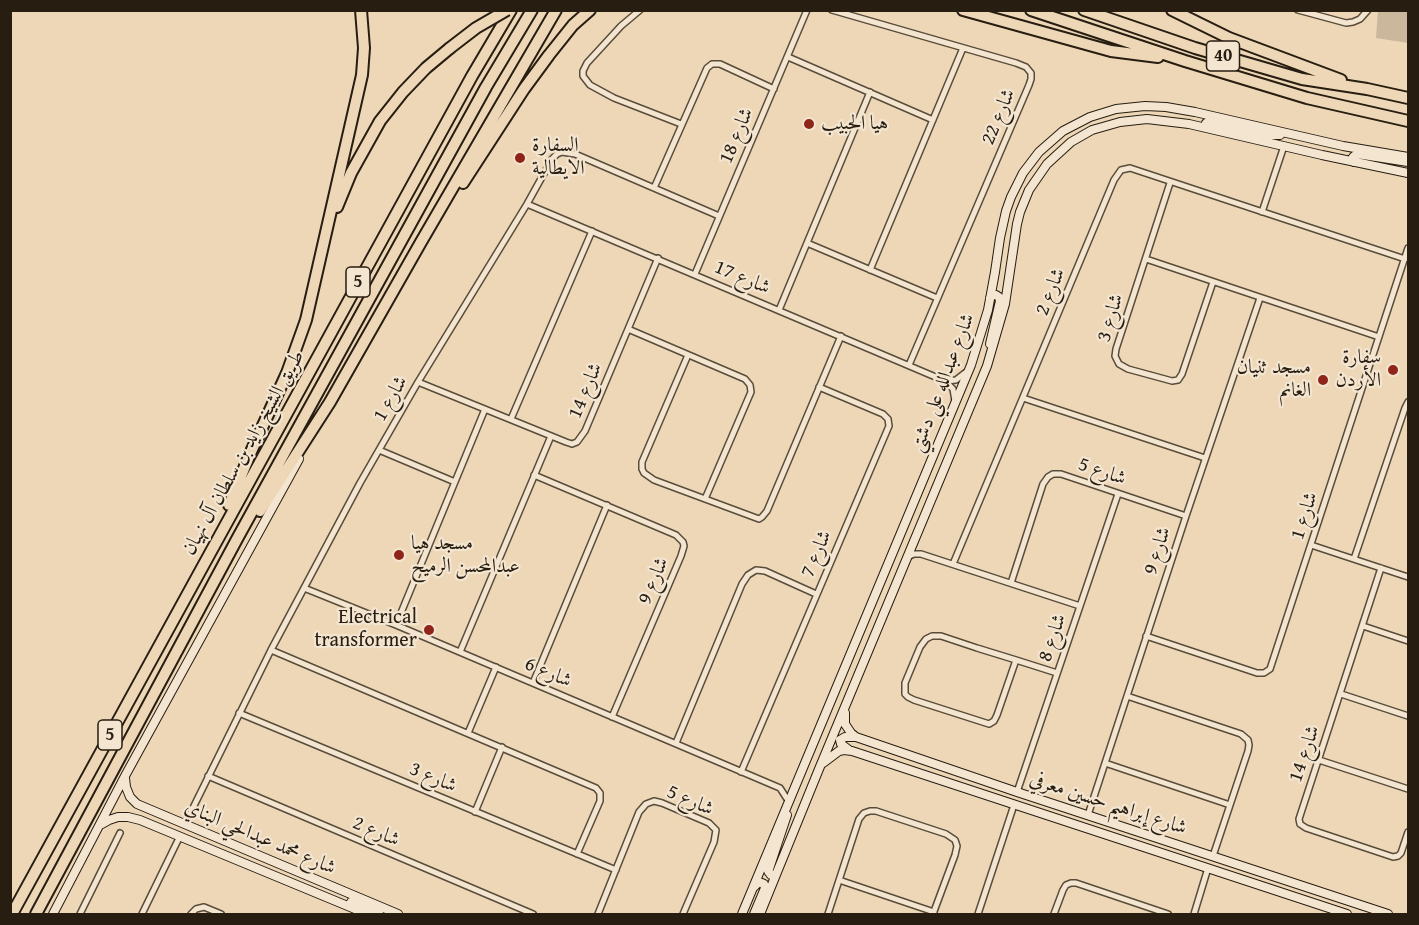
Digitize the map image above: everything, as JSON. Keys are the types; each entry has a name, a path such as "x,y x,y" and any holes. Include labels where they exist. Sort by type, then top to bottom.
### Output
{"highway":[{"path":"208,555 297,348 306,320 362,75 364,48 361,10"},
{"path":"321,255 343,192 380,121 426,68 476,28 507,10"},
{"name":"طريق الشيخ زايد بن سلطان آل نهيان","path":"12,915 507,10"},
{"name":"طريق الشيخ زايد بن سلطان آل نهيان","path":"36,915 237,539 486,87 532,10"},
{"path":"237,539 254,521 330,402 556,10"},
{"path":"421,242 549,55 590,10"},
{"path":"963,10 1111,51 1185,61"},
{"name":"40","path":"1031,10 1185,61 1307,98 1408,121"},
{"name":"40","path":"1084,10 1195,48 1302,79 1408,98"},
{"path":"1172,10 1229,38 1367,89"},
{"path":"10,910 27,886"}],"main road":[{"name":"شارع عبدالله علي دشتي","path":"742,915 971,365 990,298 1006,211 1023,173 1039,153 1056,136 1071,126 1106,111 1146,106 1195,112 1343,146 1408,157"},
{"name":"شارع عبدالله علي دشتي","path":"760,915 991,354 1005,304 1020,213 1029,190 1051,159 1071,142 1105,126 1120,122 1157,120 1181,122 1408,173"},
{"path":"1206,128 1205,124 1208,121 1268,135 1291,134"},
{"path":"1354,162 1354,155 1357,154 1408,162"},
{"path":"990,298 996,295 1000,300 990,341 991,354"},
{"path":"53,915 125,776 330,402"},
{"path":"847,702 845,724 856,737"},
{"path":"852,751 843,746 840,740 845,736 856,737"},
{"name":"شارع إبراهيم حسين معرفي","path":"856,737 1388,915"},
{"path":"819,769 824,761 835,753 844,750 852,751"},
{"name":"شارع إبراهيم حسين معرفي","path":"852,751 1347,915"},
{"path":"125,776 126,787 137,804 129,807 129,815 132,818"},
{"path":"775,877 770,874 769,869 785,824 789,802"},
{"name":"شارع محمد عبدالحي البناي","path":"137,804 398,915"},
{"name":"شارع محمد عبدالحي البناي","path":"100,825 118,817 140,820 367,915"},
{"path":"754,887 759,882 764,884 765,888 754,915"},
{"path":"326,897 340,898 376,912 381,907"},
{"path":"1303,900 1314,899 1334,905 1339,901 1336,897"}],"street":[{"path":"640,10 621,26 587,63 583,76 590,85 607,94 681,124"},
{"name":"شارع 18","path":"695,274 807,10"},
{"name":"شارع 22","path":"832,10 1022,65 1029,70 1031,79 909,365"},
{"path":"1298,10 1346,23 1360,19 1368,10"},
{"path":"870,270 963,48"},
{"path":"788,57 933,120"},
{"path":"654,188 705,70 712,64 723,66 774,89"},
{"path":"779,310 870,92"},
{"path":"1262,212 1284,146"},
{"name":"شارع 1","path":"185,824 271,650 379,450 552,159 562,152 575,154 720,216"},
{"name":"شارع 2","path":"953,564 1117,174 1122,169 1130,168 1170,183 1405,258"},
{"name":"شارع 3","path":"1170,183 1115,353 1119,364 1128,369 1172,381 1178,380 1213,282"},
{"name":"شارع 17","path":"527,204 945,381"},
{"path":"511,419 592,231"},
{"path":"807,243 937,298"},
{"name":"شارع 1","path":"1146,636 1257,673 1266,672 1272,662 1408,248"},
{"name":"شارع 14","path":"418,382 572,444 577,442 581,438 658,258"},
{"path":"1146,259 1379,337"},
{"name":"شارع 9","path":"1088,815 1260,298"},
{"path":"628,329 745,379 749,383 751,388 705,499"},
{"path":"688,355 641,467 644,473 651,478 759,519 767,511 841,336"},
{"path":"945,381 959,379 971,365"},
{"path":"945,381 954,392 953,408"},
{"name":"شارع 7","path":"741,771 889,423 887,417 879,412 819,387"},
{"path":"1023,399 1205,458"},
{"path":"1354,559 1408,402"},
{"path":"396,625 485,409"},
{"path":"460,652 551,436"},
{"path":"379,450 455,482"},
{"name":"شارع 5","path":"1011,583 1043,484 1048,477 1055,474 1061,474 1186,516"},
{"name":"شارع 9","path":"534,475 678,536 684,544 681,556 612,717"},
{"name":"شارع 8","path":"1017,792 1118,494"},
{"path":"533,683 606,505"},
{"path":"913,541 921,554"},
{"path":"1311,544 1408,576"},
{"path":"906,557 921,554 1080,606"},
{"name":"شارع 14","path":"1381,568 1299,821 1302,826 1310,830 1393,857 1401,853 1408,832"},
{"path":"676,743 742,584 748,575 756,570 765,571 816,594"},
{"name":"شارع 6","path":"304,588 780,788"},
{"path":"1363,626 1408,641"},
{"path":"1016,660 998,715 989,724 914,700 906,696 904,691 921,644 932,636 941,636 1057,673"},
{"path":"271,650 592,786 600,795 599,804 577,854"},
{"path":"468,732 496,668"},
{"path":"1341,694 1408,716"},
{"path":"1127,696 1247,738 1248,751 1213,856"},
{"name":"شارع 3","path":"239,713 616,870"},
{"path":"475,812 502,747"},
{"path":"1318,760 1408,789"},
{"path":"1105,763 1230,805"},
{"name":"شارع 2","path":"208,776 533,915"},
{"path":"789,802 780,788 796,784"},
{"name":"شارع 5","path":"597,915 639,812 649,802 654,801 711,825 716,830 683,915"},
{"path":"978,915 1014,805"},
{"path":"828,915 839,880 859,819 862,814 876,811 946,834 953,838 957,846 934,913 839,880"},
{"path":"80,915 120,833"},
{"path":"142,915 180,836"},
{"path":"1194,915 1208,868"},
{"path":"1054,915 1064,887 1073,883 1168,915"},
{"path":"191,915 196,909 204,907 221,915"}],"shaded area":[{"path":"1378,11 1408,11 1408,43 1376,38"}],"place":[{"name":"هيا الحبيب","path":"809,124"},
{"name":"السفارة الايطالية","path":"520,158"},
{"name":"سفارة الأردن","path":"1393,370"},
{"name":"مسجد ثنيان الغانم","path":"1323,380"},
{"name":"مسجد هيا عبدالمحسن الرميح","path":"399,555"},
{"name":"Electrical transformer","path":"429,630"}]}
